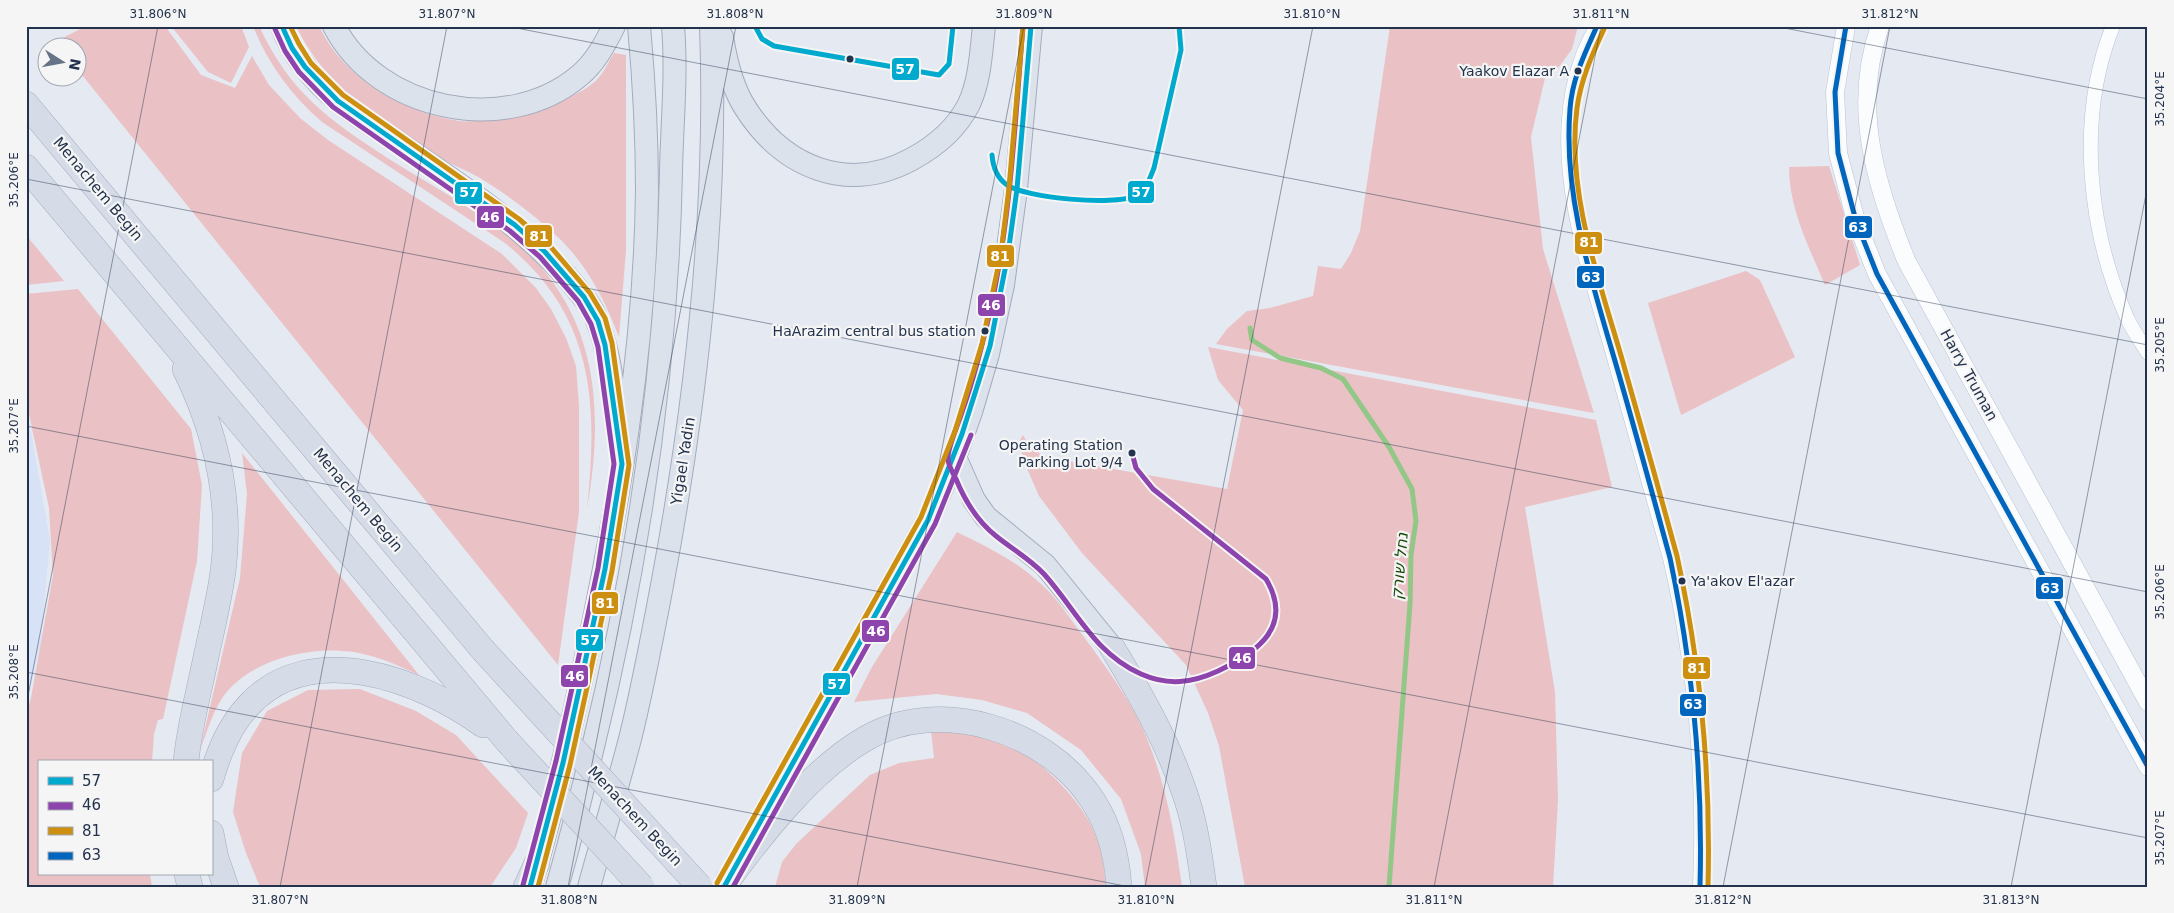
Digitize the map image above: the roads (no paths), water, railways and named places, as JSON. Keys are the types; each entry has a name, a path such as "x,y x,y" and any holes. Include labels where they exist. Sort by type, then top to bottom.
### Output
{"highway":[{"path":"282,26 300,62 338,102 515,225 545,252 584,297 598,321 605,345 622,464"},
{"path":"334,26 339,37 358,58 394,86 444,106 475,110 501,109 526,104 556,93 580,76 598,56 614,26"},
{"path":"530,887 538,863 563,762 605,569 635,373 645,252 646,182 643,74 639,26"},
{"path":"557,887 602,710 625,604 658,386 667,294 673,26"},
{"name":"Yigael Yadin","path":"589,887 630,737 671,537 692,399 709,224 714,91 711,26"},
{"path":"720,26 729,71 737,91 745,108 775,144 793,158 815,168 858,175 882,171 901,165 928,149 950,131 968,104 975,88 984,26"},
{"path":"726,883 928,520 955,457 971,412 988,354 1003,285 1016,189 1031,26"},
{"name":"Menachem Begin","path":"26,104 483,650 700,887"},
{"path":"26,167 139,301 467,705 506,741 642,887"},
{"path":"139,301 166,336 190,380 202,407 214,445 223,485 226,527 223,572 186,760"},
{"path":"955,457 974,500 986,517 1045,565 1113,649 1148,708 1174,766 1187,801 1199,853 1204,887"},
{"path":"212,776 219,752 231,728 249,704 272,686 304,673 344,670 376,674 467,705"},
{"path":"726,883 746,855 790,805 831,763 859,743 898,725 928,720 955,720 986,724 1008,732 1036,746 1076,780 1093,800 1105,824 1117,859 1119,887"},
{"path":"212,839 216,858 226,887"},
{"path":"526,887 538,863"}],"street":[{"path":"1597,26 1576,78 1568,127 1570,182 1583,245 1670,558 1680,603 1690,665 1698,739 1701,827 1700,887"},
{"path":"1846,26 1835,92 1838,153 1856,221 1874,265 2148,767"},
{"name":"Harry Truman","path":"1880,26 1876,38 1867,93 1870,148 1887,211 1896,235 1906,260 2148,702"},
{"path":"2113,26 2102,58 2094,94 2091,162 2100,237 2129,321 2148,353"}],"waterway":[{"name":"נחל שורק","path":"1250,328 1252,340 1280,358 1321,368 1343,379 1389,447 1412,489 1416,521 1411,555 1410,604 1389,887"}],"place":[{"name":"Yaakov Elazar A","path":"1578,71"},
{"name":"HaArazim central bus station","path":"985,331"},
{"name":"Operating Station Parking Lot 9/4","path":"1132,453"},
{"name":"Ya'akov El'azar","path":"1682,581"}]}
